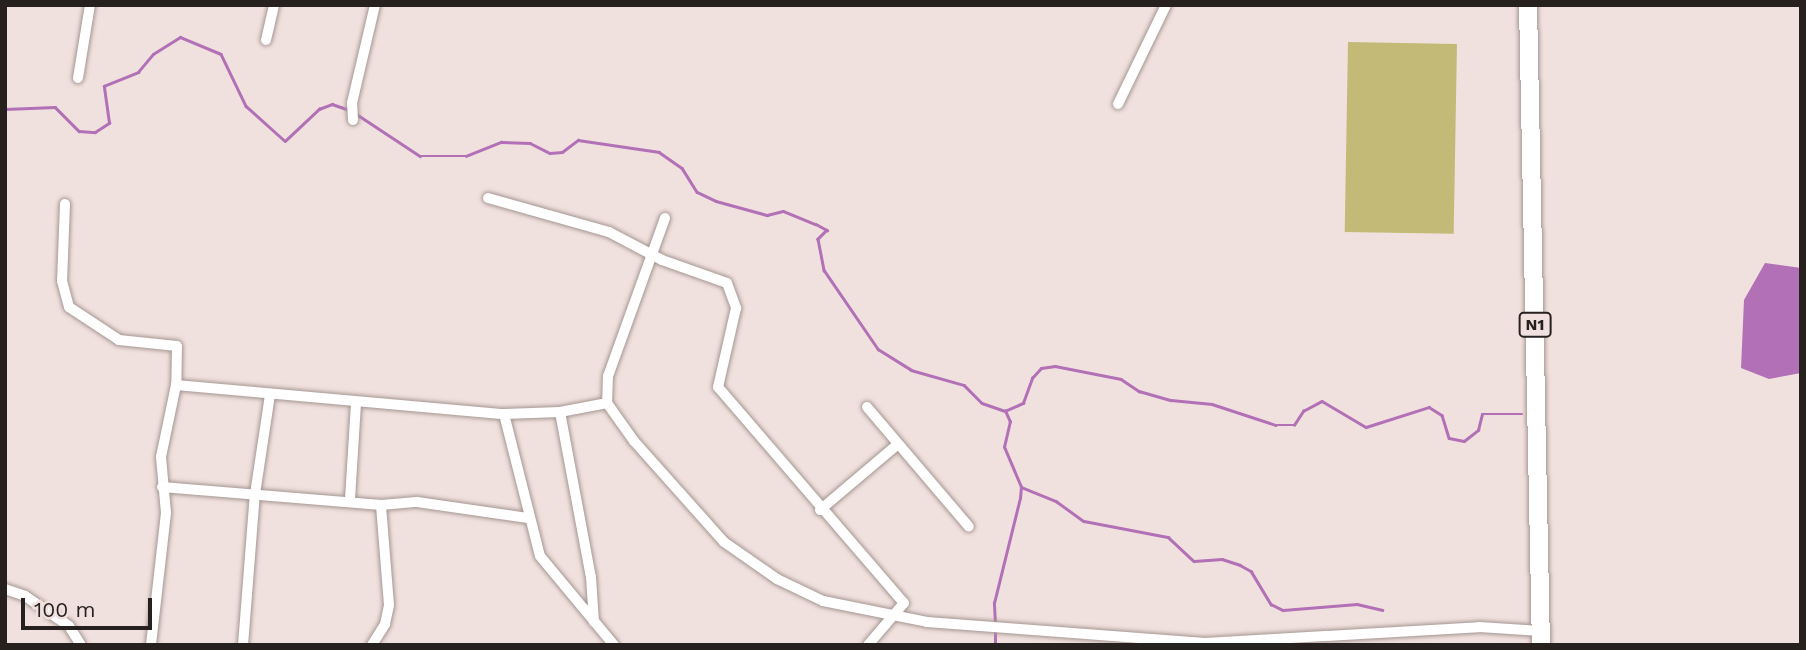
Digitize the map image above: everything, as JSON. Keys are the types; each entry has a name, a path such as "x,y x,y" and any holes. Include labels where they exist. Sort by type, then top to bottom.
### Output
{"highway":[{"name":"N1","path":"1528,5 1541,638"}],"street":[{"path":"78,78 90,5"},
{"path":"266,40 274,5"},
{"path":"353,120 352,103 375,5"},
{"path":"1118,104 1166,5"},
{"path":"488,198 609,232 652,256 727,283 736,308 718,387 820,510 904,603 868,645"},
{"path":"65,204 62,281 69,307 119,340 177,346 176,385 160,457 166,513 151,645"},
{"path":"665,218 608,376 607,403 634,441 724,542 743,557 823,601 893,617 1114,634 1205,644 1479,627 1541,638"},
{"path":"176,385 356,404 505,414 560,412 607,403"},
{"path":"243,645 250,598 255,494 270,395"},
{"path":"350,499 356,404"},
{"path":"867,407 969,527"},
{"path":"560,412 591,577 594,622"},
{"path":"505,414 528,518 549,572 614,645"},
{"path":"820,510 898,444"},
{"path":"162,487 350,499 381,505 417,502 528,518"},
{"path":"372,645 385,624 389,605 381,505"},
{"path":"5,589 25,596 69,626 81,645"},
{"path":"1106,645 1114,634"}],"shaded area":[{"path":"1348,42 1457,44 1454,234 1345,232"},
{"path":"1765,263 1801,268 1801,373 1769,379 1741,368 1744,300"}],"waterway":[{"path":"5,109 55,107 79,131 95,132 109,123 104,86 138,72 153,54 180,37 221,54 246,106 285,141 319,109 332,104 349,110"},
{"path":"355,113 420,156 466,156 501,142 530,143 550,153 562,152 578,140 659,152 682,168 697,192 716,201 767,215 783,211 827,230 818,239 824,270 878,349 911,370 964,385 982,403 1005,411 1023,403 1032,378 1041,368 1055,366 1121,379 1139,391 1171,400 1212,404 1276,425 1294,425 1303,411 1322,401 1366,427 1429,407 1442,415 1449,438 1464,441 1478,430 1482,414 1522,414"},
{"path":"995,624 994,603 1021,487 1004,447 1010,422 1005,411"},
{"path":"1021,487 1056,501 1084,521 1168,537 1194,561 1222,559 1240,565 1251,571 1271,604 1283,610 1357,604 1382,610"},
{"path":"995,631 995,645"}]}
